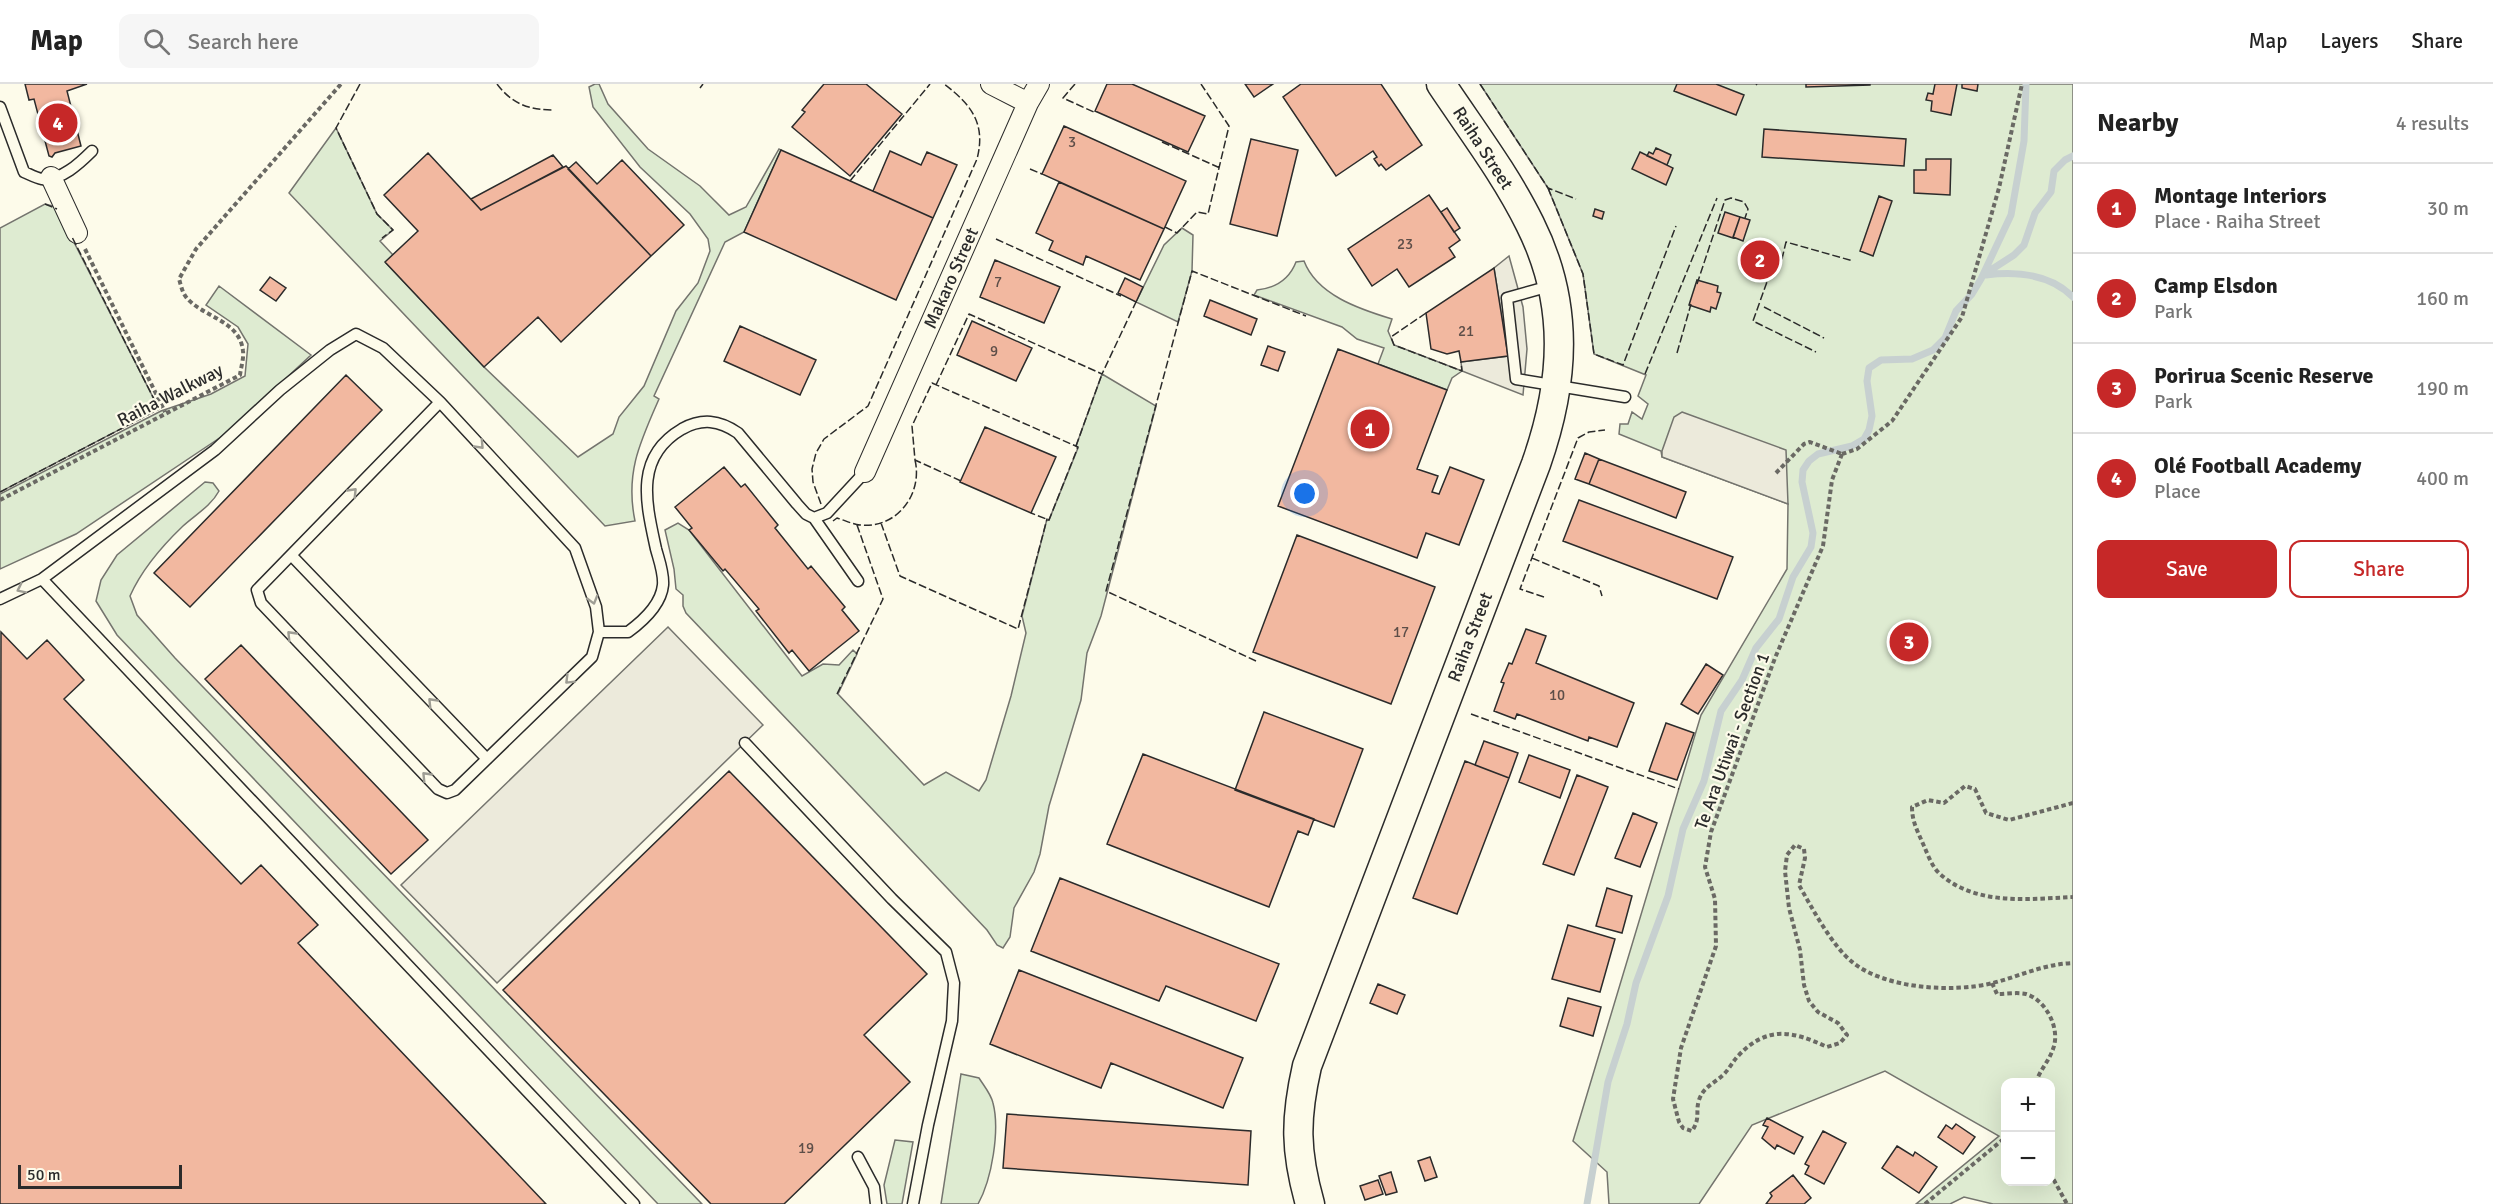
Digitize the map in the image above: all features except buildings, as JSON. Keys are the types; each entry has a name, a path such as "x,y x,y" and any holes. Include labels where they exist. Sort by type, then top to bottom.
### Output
{"main road":[{"name":"Raiha Street","path":"1310,1204 1300,1163 1298,1130 1299,1105 1307,1066 1536,464 1552,415 1558,386 1558,329 1552,286 1538,242 1525,213 1441,84"}],"street":[{"path":"990,84 1028,103"},
{"name":"Makaro Street","path":"866,472 1028,103 1039,84"},
{"path":"51,177 77,232"}],"lane":[{"path":"0,107 24,172 43,179 72,171 92,151"},
{"path":"1552,286 1507,297 1516,379 1625,397"},
{"path":"0,599 42,579 215,450 280,390 330,350 356,334 383,348 440,402 575,548 596,607 599,632 592,657 455,790 447,793 438,789 261,603 257,590 440,402"},
{"path":"599,632 628,632 647,615 661,593 662,572 645,494 651,462 660,446 675,433 692,424 711,421 726,424 738,432 797,504 806,514 814,518 858,581"},
{"path":"814,518 827,513 866,472"},
{"path":"291,555 487,759"},
{"path":"42,579 634,1204"},
{"path":"746,742 892,900 946,952 954,983 952,1021 913,1204"},
{"path":"858,1156 874,1187 876,1204"}],"path":[{"name":"Raiha Walkway","path":"0,500 165,412 240,375 243,351 238,334 224,322 192,303 183,294 179,279 196,249 341,84"},
{"path":"1776,473 1804,444 1810,442 1842,454 1857,449 1892,421 1962,316 1999,188 2022,84"},
{"path":"77,232 165,412"},
{"name":"Te Ara Utiwai - Section 1","path":"1842,454 1832,480 1823,546 1775,658 1711,832 1705,867 1714,899 1716,946 1681,1048 1673,1099 1679,1122 1683,1128 1692,1131 1698,1122 1698,1101 1708,1086 1721,1078 1737,1057 1764,1036 1800,1034 1827,1047 1840,1043 1847,1035 1838,1023 1818,1012 1809,1000 1804,985 1800,950 1789,908 1785,871 1787,855 1795,845 1804,849 1805,858 1799,885 1836,944 1851,961 1868,972 1894,982 1922,986 1962,987 1992,983 2030,970 2073,963"},
{"path":"2073,802 2009,820 1986,813 1975,789 1965,786 1944,803 1928,800 1912,807 1912,819 1938,873 1958,886 1983,895 2009,899 2073,897"},
{"path":"1992,983 1997,994 2025,994 2037,1000 2055,1026 2055,1047 2039,1078"},
{"path":"1925,1204 2001,1141"},
{"path":"2055,1182 2067,1204"}],"green space":[{"path":"599,84 608,104 648,149 700,186 729,215 746,207 779,149 781,150 744,232 725,242 654,396 659,399 640,444 633,473 632,504 635,521 605,526 289,193 336,128 377,214 393,230 380,241 393,255 386,263 484,367 578,457 613,434 619,417 644,386 676,311 698,283 710,251 708,239 690,214 640,167 593,107 589,87"},
{"path":"1480,84 2073,84 2073,1204 1993,1204 1964,1197 1950,1204 1916,1204 1999,1136 1885,1071 1752,1125 1699,1204 1609,1204 1607,1172 1573,1141 1701,715 1787,569 1788,504 1662,457 1661,451 1619,434 1620,424 1628,424 1632,412 1642,419 1648,404 1638,396 1646,375 1594,354 1583,274 1548,188"},
{"path":"45,204 56,207 159,409 0,492 0,228"},
{"path":"1182,228 1193,235 1192,271 1178,322 1136,302 1164,245"},
{"path":"1304,261 1310,273 1329,292 1353,305 1392,319 1388,331 1394,345 1462,371 1452,378 1447,390 1378,364 1384,348 1357,339 1342,327 1254,295 1257,290 1281,282 1290,274 1296,262"},
{"path":"219,286 311,355 227,433 76,534 0,569 0,494 161,411 211,394 245,376 248,344 238,327 206,305"},
{"path":"1102,374 1156,406 1101,616 1087,653 1081,700 1049,806 1040,854 1034,872 1014,908 1010,937 1003,948 997,945 987,930 686,613 683,606 683,595 676,589 665,530 678,523 689,530 802,676 823,664 839,665 853,650 857,654 838,694 924,785 946,772 979,791 986,780 1011,696 1026,633 1022,616 1047,519 1049,520 1078,448 1076,446"},
{"path":"205,482 213,483 219,491 207,506 167,542 146,568 130,596 137,615 175,658 702,1204 658,1204 117,635 96,601 101,580 117,555"},
{"path":"961,1074 979,1078 992,1100 996,1127 991,1168 978,1204 941,1204"},
{"path":"895,1140 913,1142 902,1204 887,1204 884,1185"}],"shaded area":[{"path":"1509,256 1523,307 1527,349 1523,395 1462,371 1461,362 1508,356 1494,268"},
{"path":"1682,412 1786,450 1788,504 1662,457 1674,417"},
{"path":"668,627 763,725 497,983 401,885"}],"waterway":[{"path":"1587,1204 1608,1082 1627,1024 1636,983 1668,896 1683,829 1704,781 1721,711 1742,680 1756,648 1779,619 1793,577 1811,547 1813,533 1802,482 1803,470 1818,454 1852,446 1864,439 1872,416 1867,381 1869,368 1881,360 1912,359 1933,350 1945,338 1956,311 1972,294 1981,279 2011,215 2024,141 2026,84"},
{"path":"1983,275 2014,255 2024,245 2035,213 2051,192 2054,171 2065,160 2073,156"},
{"path":"1986,275 2033,276 2054,283 2073,297"}],"fence":[{"path":"360,84 336,128 377,214 393,230 382,238"},
{"path":"497,84 515,101 537,109 554,110"},
{"path":"700,88 703,84"},
{"path":"850,181 930,84"},
{"path":"821,504 813,482 812,469 816,453 824,439 868,406 977,159 980,135 978,125 969,108 944,84"},
{"path":"1075,84 1063,98 1096,113"},
{"path":"1165,227 1177,233 1197,212 1208,214 1229,126 1201,84"},
{"path":"1480,84 1548,188 1576,199"},
{"path":"1162,142 1220,168"},
{"path":"1030,169 1042,174"},
{"path":"1548,188 1583,274 1594,354 1623,365 1676,226"},
{"path":"1645,374 1717,198"},
{"path":"1697,284 1725,200 1731,198 1744,202 1748,209 1745,218"},
{"path":"45,204 57,209"},
{"path":"0,492 159,409 72,237"},
{"path":"996,239 1121,296"},
{"path":"1774,261 1781,263 1786,242 1853,261"},
{"path":"1256,661 1106,591 1192,271 1306,316"},
{"path":"1761,276 1768,279 1753,321 1816,352"},
{"path":"936,385 969,314 1102,374 1136,302"},
{"path":"1677,353 1691,304"},
{"path":"1764,307 1824,338"},
{"path":"1426,313 1391,337 1394,345 1462,371 1461,362"},
{"path":"1076,446 1102,374"},
{"path":"961,481 915,460 912,426 932,383 1078,447 1049,520 1031,513"},
{"path":"1544,597 1520,589 1578,438 1589,432 1605,430"},
{"path":"833,521 837,518 860,525 873,525 896,515 911,497 915,485 915,460"},
{"path":"881,523 900,576 1018,629 1047,519"},
{"path":"837,694 883,599 857,525"},
{"path":"1532,558 1599,586 1602,596"},
{"path":"1471,714 1679,789"}],"place":[{"name":"Olé Football Academy","path":"58,123"},
{"name":"Camp Elsdon","path":"1760,260"},
{"name":"Montage Interiors","path":"1370,429"},
{"name":"Porirua Scenic Reserve","path":"1909,642"}]}
